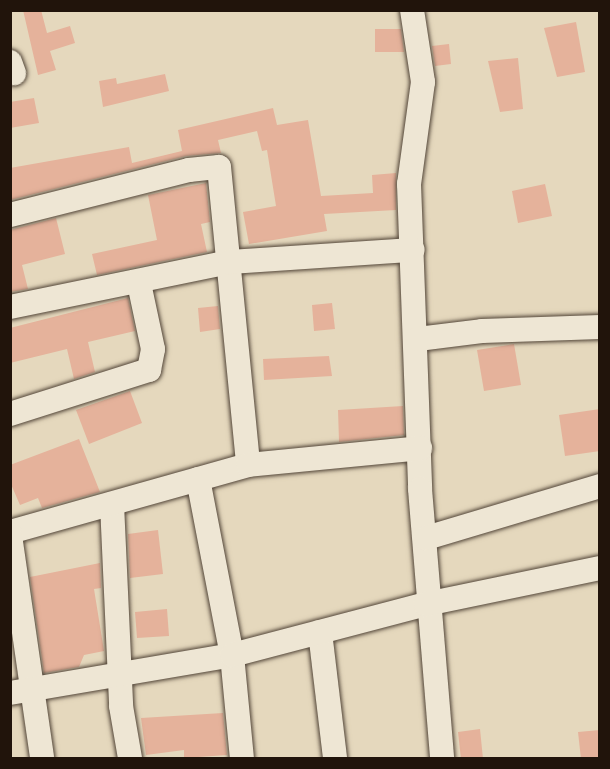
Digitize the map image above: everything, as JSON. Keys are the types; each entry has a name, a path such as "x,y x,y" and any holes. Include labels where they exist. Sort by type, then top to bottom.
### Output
{"street":[{"path":"412,10 423,82 409,184 418,339 420,448 426,538 426,604 442,759"},
{"path":"10,215 189,170 219,167 248,465"},
{"path":"10,307 140,284 230,262 413,250"},
{"path":"10,414 149,370 153,349 140,284"},
{"path":"418,339 482,331 600,327"},
{"path":"42,759 22,691 10,534 248,465 420,448"},
{"path":"198,479 232,654 242,759"},
{"path":"426,538 600,486"},
{"path":"112,504 120,676 130,759"},
{"path":"22,691 120,676 232,654 426,604 600,568"},
{"path":"320,632 335,759"}],"building":[{"path":"23,10 41,10 47,33 70,26 75,43 50,51 56,70 38,75"},
{"path":"576,22 585,72 557,77 544,28"},
{"path":"375,29 401,29 404,52 375,52"},
{"path":"449,44 451,64 435,66 432,46"},
{"path":"518,58 523,109 500,112 488,61"},
{"path":"165,74 169,91 103,107 99,81 116,78 117,84"},
{"path":"34,98 39,123 10,128 10,102"},
{"path":"273,108 277,125 308,120 321,196 373,193 372,175 396,173 396,210 324,214 327,231 249,244 243,212 276,206 267,150 262,151 257,131 218,140 221,153 186,156 10,200 10,168 129,147 132,163 182,151 178,130"},
{"path":"206,183 210,222 201,224 207,252 97,275 92,254 157,240 148,195"},
{"path":"545,184 552,216 518,223 512,191"},
{"path":"56,218 65,254 22,265 28,289 10,292 10,230"},
{"path":"128,298 135,331 88,342 95,372 74,379 67,349 10,363 10,328"},
{"path":"332,303 335,329 314,331 312,305"},
{"path":"218,306 220,329 200,332 198,308"},
{"path":"514,344 521,385 484,391 477,350"},
{"path":"329,356 332,376 264,380 263,359"},
{"path":"130,391 142,423 89,444 76,410"},
{"path":"403,406 404,435 339,442 338,410"},
{"path":"600,409 600,451 565,456 559,415"},
{"path":"79,439 100,492 42,508 38,498 20,505 10,482 10,465"},
{"path":"158,530 163,574 130,578 128,534"},
{"path":"100,563 101,588 94,589 104,651 84,655 79,667 44,673 30,577"},
{"path":"167,609 169,636 137,638 135,612"},
{"path":"223,713 227,755 184,758 184,750 146,755 141,718"},
{"path":"480,729 483,759 461,759 458,732"},
{"path":"600,730 600,758 581,759 578,732"}]}
